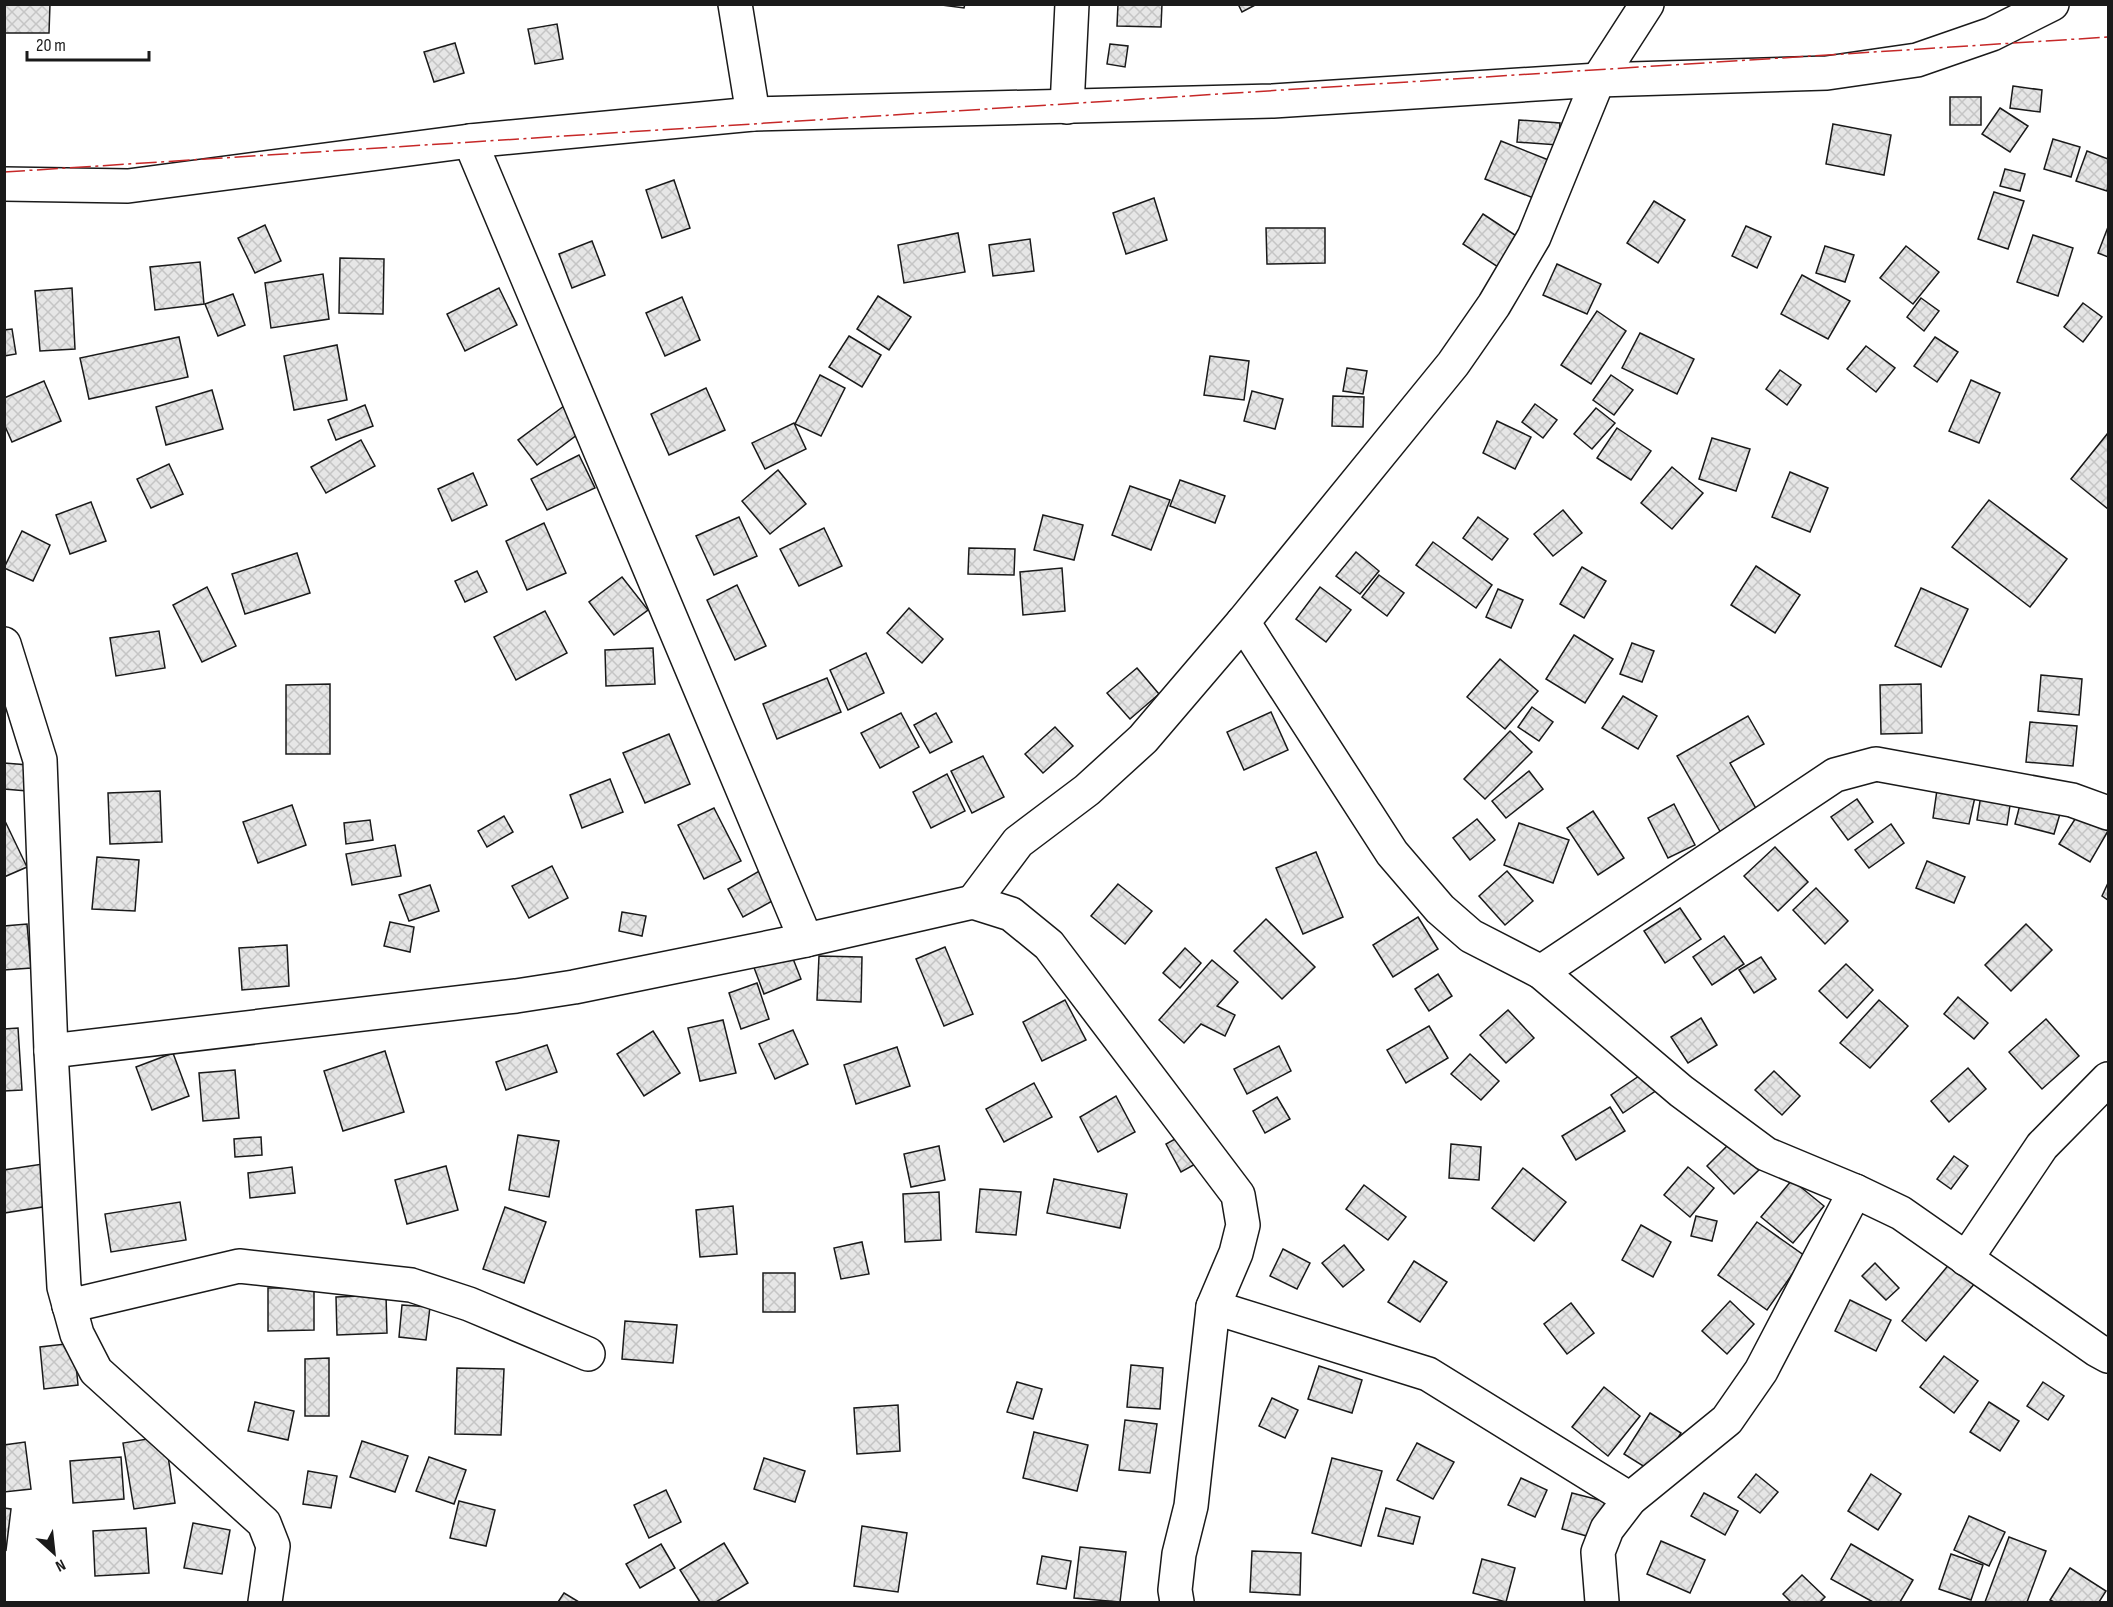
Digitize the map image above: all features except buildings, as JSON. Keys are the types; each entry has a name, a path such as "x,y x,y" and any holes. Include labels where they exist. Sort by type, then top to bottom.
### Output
{"street":[{"path":"735,4 753,114"},
{"path":"1067,107 1072,4"},
{"path":"973,902 1018,842 1087,790 1143,739 1243,622 1453,364 1494,305 1534,237 1598,80 1647,4"},
{"path":"4,184 128,186 470,141 753,114 1273,101 1598,80 1827,73 1917,60 1992,34 2052,4"},
{"path":"470,141 806,940"},
{"path":"1243,622 1392,853 1440,909 1471,936 1541,972 1682,1091 1766,1154 1901,1213 2097,1350 2109,1356"},
{"path":"4,644 40,760 51,1051 64,1287 69,1306 77,1334 96,1371 264,1523 273,1546 265,1602"},
{"path":"1541,972 1835,776 1876,764 2072,801 2109,813"},
{"path":"51,1051 516,996 574,987 806,940 973,902 1011,914 1049,945 1238,1195 1243,1225 1236,1253 1213,1307 1191,1506 1179,1554 1175,1590 1177,1602"},
{"path":"1966,1259 2042,1146 2109,1079"},
{"path":"1602,1602 1598,1552 1607,1529 1630,1499 1727,1420 1761,1371 1855,1191"},
{"path":"69,1306 239,1266 411,1285 469,1304 588,1354"},
{"path":"1213,1307 1428,1374 1630,1499"}],"power":[{"path":"4,172 2108,37"}]}
